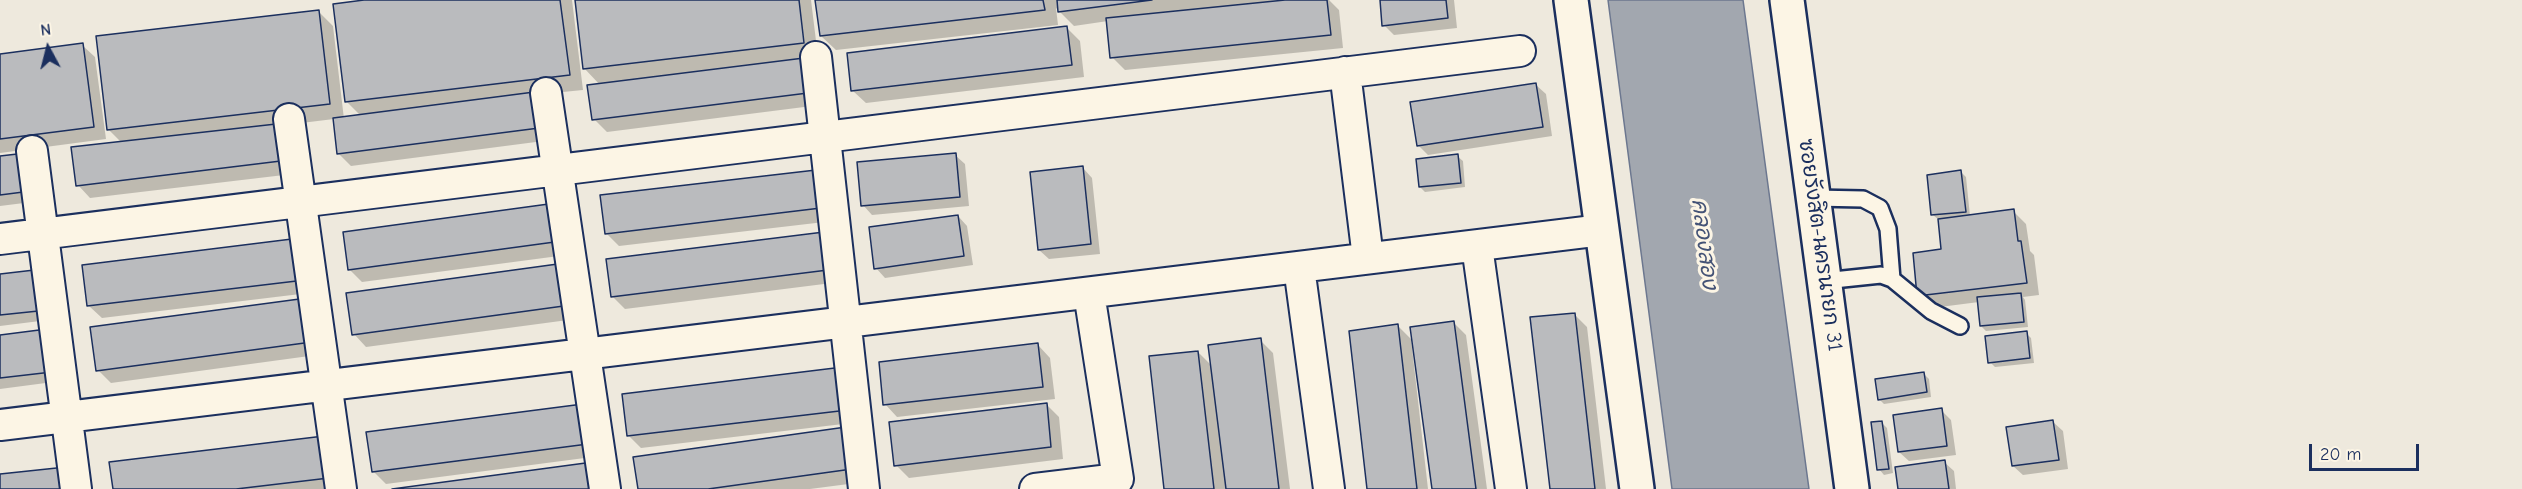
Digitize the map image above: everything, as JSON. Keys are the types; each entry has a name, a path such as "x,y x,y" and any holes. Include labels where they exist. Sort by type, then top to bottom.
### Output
{"street":[{"path":"1571,0 1637,489"},
{"name":"ซอยรังสิต-นครนายก 31","path":"1787,0 1852,489"},
{"path":"0,239 1520,51"},
{"path":"816,57 864,489"},
{"path":"1345,72 1368,258"},
{"path":"546,93 604,489"},
{"path":"289,119 341,489"},
{"path":"32,150 76,489"},
{"path":"0,424 1602,230"},
{"path":"1477,246 1511,489"},
{"path":"1299,267 1329,489"},
{"path":"1035,489 1119,484 1089,293"}],"lane":[{"path":"1814,198 1863,199 1880,208 1888,229 1892,279"},
{"path":"1824,281 1881,276 1892,279 1931,311 1960,326"}],"water":[{"name":"คลองสอง","path":"1608,0 1743,0 1809,489 1672,489"}],"building":[{"path":"364,0 560,0 570,75 345,102 333,4"},
{"path":"575,0 799,0 804,43 583,69"},
{"path":"815,0 1043,0 1045,10 820,36"},
{"path":"1057,0 1152,0 1058,12"},
{"path":"1285,0 1327,0 1331,35 1110,58 1106,18"},
{"path":"1380,0 1446,0 1448,18 1382,26"},
{"path":"319,10 330,104 107,130 96,36"},
{"path":"1067,26 1072,65 851,91 847,53"},
{"path":"83,43 94,127 0,139 0,54"},
{"path":"804,58 808,93 592,120 587,85"},
{"path":"1536,83 1543,127 1417,146 1410,102"},
{"path":"542,91 547,127 337,154 333,118"},
{"path":"285,123 289,160 76,186 71,147"},
{"path":"26,153 31,191 0,195 0,156"},
{"path":"956,153 960,197 861,206 857,162"},
{"path":"1458,154 1461,183 1419,187 1416,159"},
{"path":"1083,166 1091,244 1038,250 1030,172"},
{"path":"816,170 821,208 605,234 600,195"},
{"path":"1961,170 1966,212 1931,215 1927,175"},
{"path":"556,203 562,241 348,270 343,232"},
{"path":"2014,209 2027,283 1917,296 1913,253 1941,249 1938,219"},
{"path":"958,215 964,256 874,269 869,227"},
{"path":"824,232 828,270 611,297 606,259"},
{"path":"300,238 305,280 87,306 82,265"},
{"path":"565,263 571,305 352,335 346,293"},
{"path":"43,269 48,310 0,315 0,274"},
{"path":"2021,293 2024,322 1980,326 1977,297"},
{"path":"307,298 312,342 96,371 90,327"},
{"path":"1575,313 1595,489 1550,489 1530,317"},
{"path":"1454,321 1476,489 1432,489 1410,327"},
{"path":"1398,324 1417,489 1367,489 1349,331"},
{"path":"47,329 52,372 0,378 0,335"},
{"path":"2027,331 2030,358 1988,363 1985,336"},
{"path":"1261,338 1279,489 1226,489 1208,345"},
{"path":"1038,343 1043,387 883,405 879,362"},
{"path":"1198,351 1214,489 1164,489 1149,356"},
{"path":"843,367 848,410 627,436 622,394"},
{"path":"1924,372 1927,392 1878,400 1875,379"},
{"path":"1047,403 1051,447 894,466 889,422"},
{"path":"583,404 588,444 372,472 366,432"},
{"path":"1942,408 1947,446 1898,452 1893,415"},
{"path":"2053,420 2059,460 2012,466 2006,427"},
{"path":"1882,421 1889,469 1877,470 1871,422"},
{"path":"846,427 852,469 708,489 638,489 633,457"},
{"path":"324,436 329,478 236,489 113,489 109,462"},
{"path":"1945,460 1949,489 1898,489 1895,467"},
{"path":"593,462 597,489 392,489"},
{"path":"66,467 69,489 0,489 0,474"}]}
